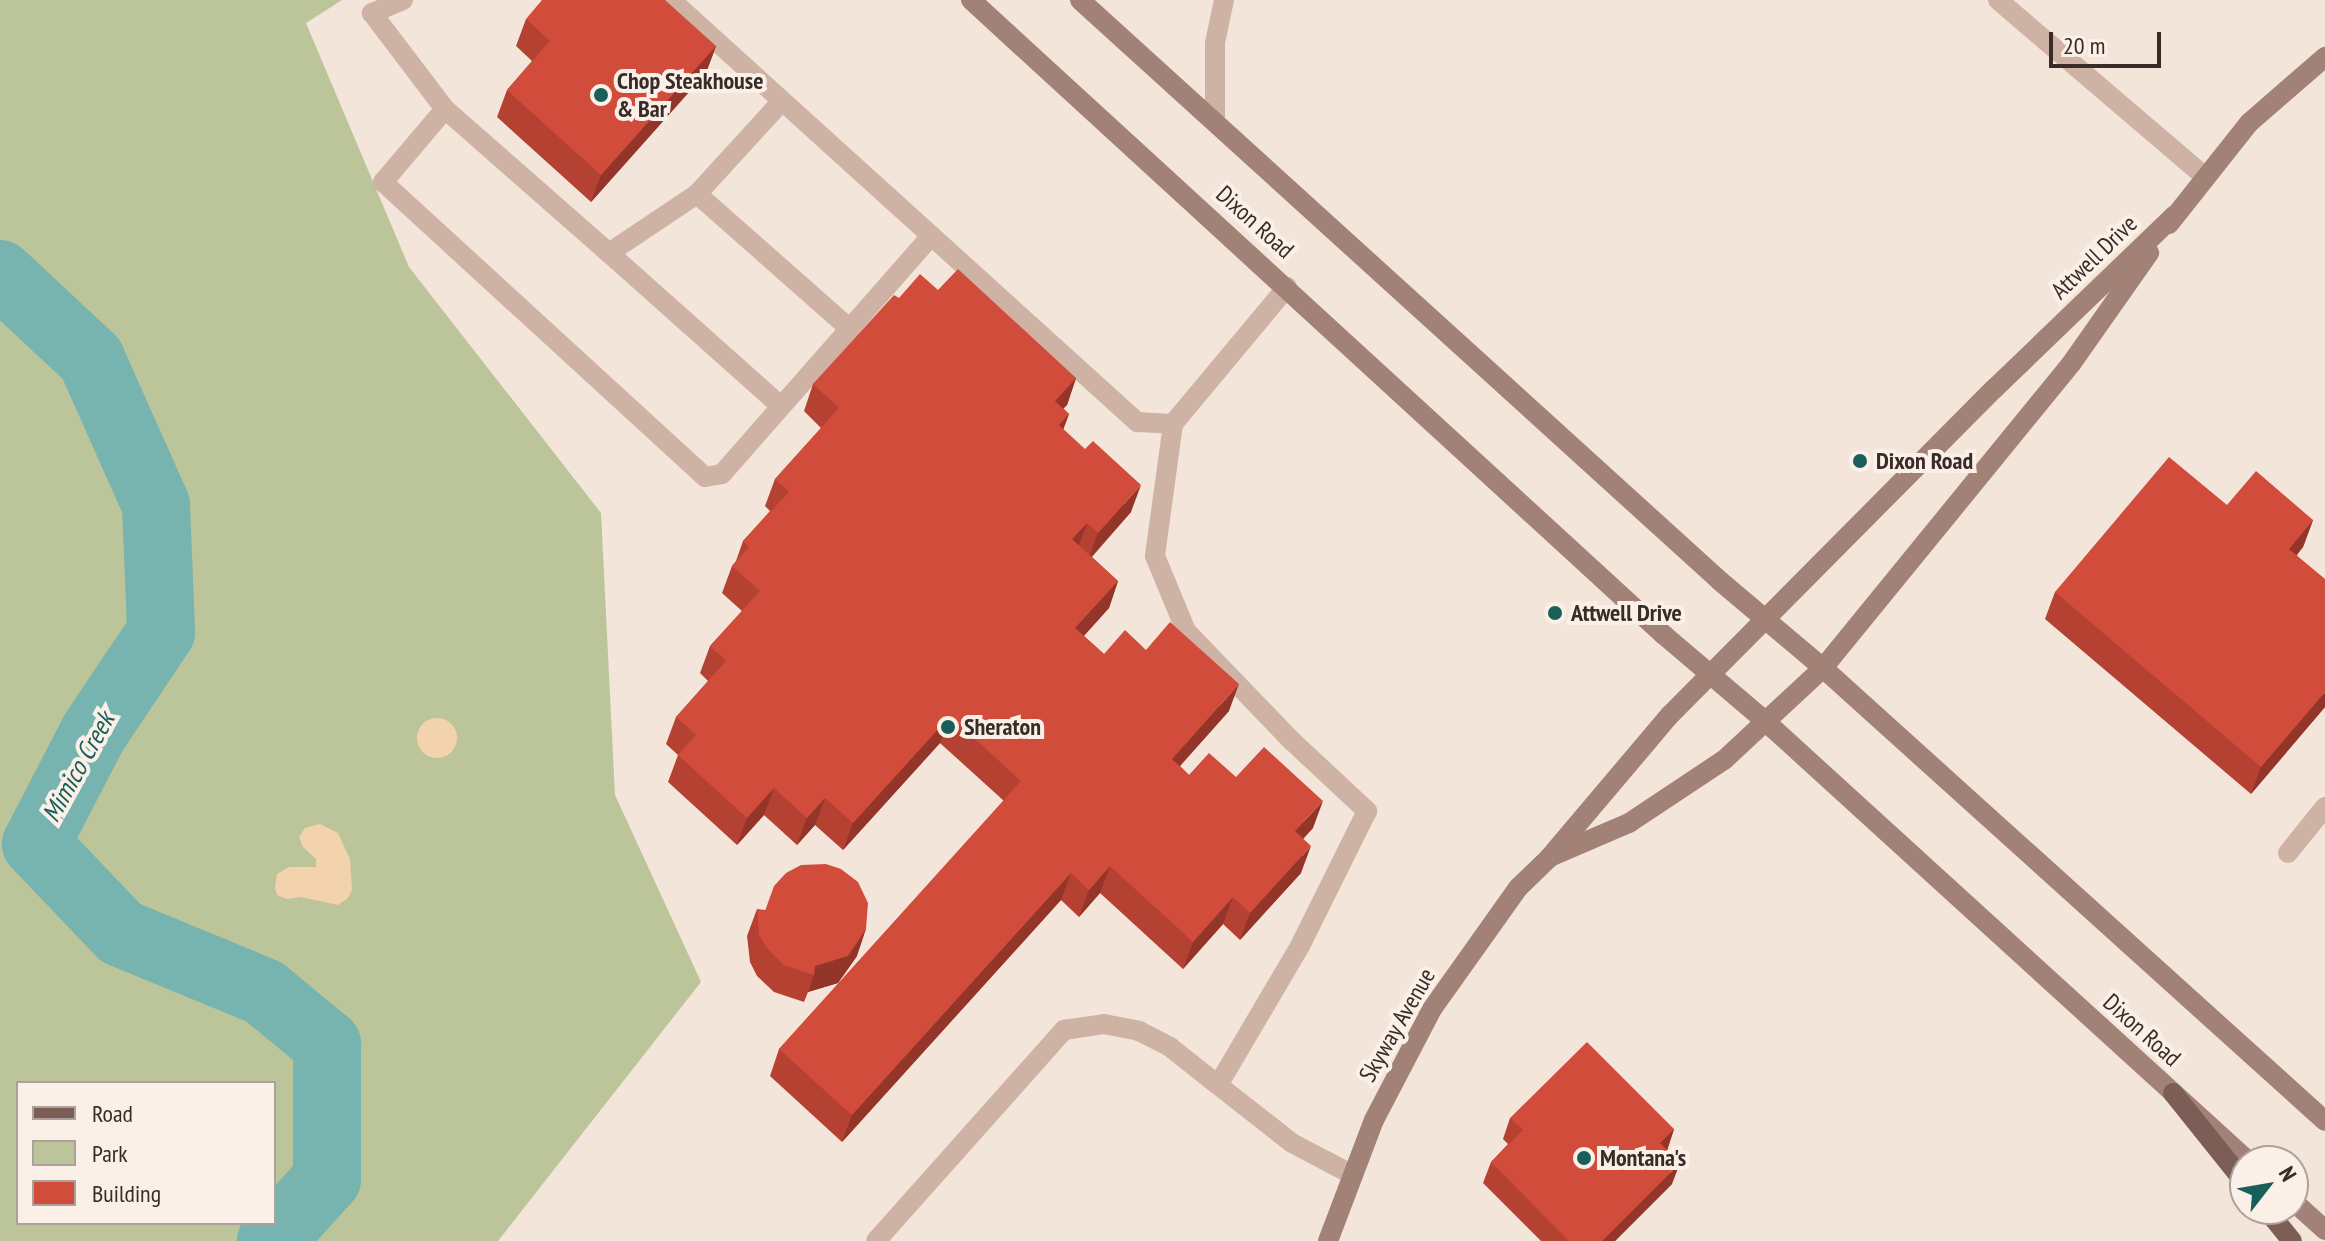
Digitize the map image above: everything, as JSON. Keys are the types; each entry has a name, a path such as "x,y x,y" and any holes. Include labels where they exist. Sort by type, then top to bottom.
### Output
{"main road":[{"name":"Dixon Road","path":"971,0 2230,1145"},
{"name":"Dixon Road","path":"1080,0 2325,1121"},
{"name":"Attwell Drive","path":"1765,721 1823,668 2071,364 2175,215 2249,123 2325,57"},
{"name":"Attwell Drive","path":"1710,675 1994,389 2175,215"},
{"name":"Skyway Avenue","path":"1328,1241 1374,1120 1432,1009 1518,888 1549,858 1649,738 1710,675"},
{"name":"Skyway Avenue","path":"1549,858 1629,823 1724,760 1765,721"},
{"path":"2173,1093 2229,1163"},
{"path":"2309,1216 2325,1230"},
{"path":"2279,1225 2292,1241"}],"lane":[{"path":"403,0 372,13 445,109 781,406"},
{"path":"671,0 1137,422 1173,424"},
{"path":"1215,122 1215,43 1224,0"},
{"path":"1998,0 2205,177"},
{"path":"609,253 697,194 782,101"},
{"path":"445,109 383,182 705,477 722,474 931,236"},
{"path":"697,194 850,329"},
{"path":"1218,1085 1300,946 1367,811 1292,741 1186,631 1155,556 1173,424 1287,287"},
{"path":"2288,853 2325,807"},
{"path":"876,1241 1064,1030 1104,1024 1139,1031 1170,1047 1292,1143 1353,1175"}],"green space":[{"path":"0,0 342,0 306,23 409,267 601,513 615,795 701,982 498,1241 0,1241"}],"sand":[{"path":"437,718 451,724 457,738 451,752 437,758 423,752 417,738 423,724"},
{"path":"320,824 338,833 350,859 352,890 348,898 338,905 277,895 277,874 289,867 316,867 316,859 303,847 299,837 305,828"}],"building":[{"name":"Chop Steakhouse & Bar","path":"542,0 665,0 716,46 601,175 507,90 550,41 526,19"},
{"name":"Sheraton","path":"958,269 1076,378 1055,401 1069,414 1059,425 1085,449 1093,441 1141,485 1098,533 1087,523 1072,539 1118,581 1075,628 1104,654 1125,630 1146,650 1170,622 1239,684 1172,759 1189,775 1209,753 1236,777 1264,747 1323,801 1295,831 1311,846 1250,913 1233,897 1193,942 1110,866 1089,890 1071,873 852,1115 779,1049 1021,781 950,716 853,823 825,798 807,818 774,788 747,818 678,755 696,735 676,717 726,661 710,646 760,591 732,566 749,547 743,541 789,492 775,479 839,408 813,384 894,295 899,298 920,274 938,290"},
{"path":"2169,457 2227,505 2256,471 2313,520 2289,549 2325,579 2325,692 2261,767 2055,592"},
{"path":"826,864 841,869 858,882 868,903 866,929 848,956 815,966 814,975 784,965 767,948 759,935 757,909 765,911 774,886 786,873 801,865"},
{"name":"Montana's","path":"1587,1042 1674,1129 1660,1143 1680,1163 1602,1241 1569,1241 1491,1162 1523,1130 1510,1118"}],"waterway":[{"name":"Mimico Creek","path":"0,274 91,359 156,505 161,632 94,732 36,844 121,933 264,992 327,1044 327,1179 271,1241"}],"place":[{"name":"Chop Steakhouse & Bar","path":"601,95"},
{"name":"Dixon Road","path":"1860,461"},
{"name":"Attwell Drive","path":"1555,613"},
{"name":"Sheraton","path":"948,727"},
{"name":"Montana's","path":"1584,1158"}]}
